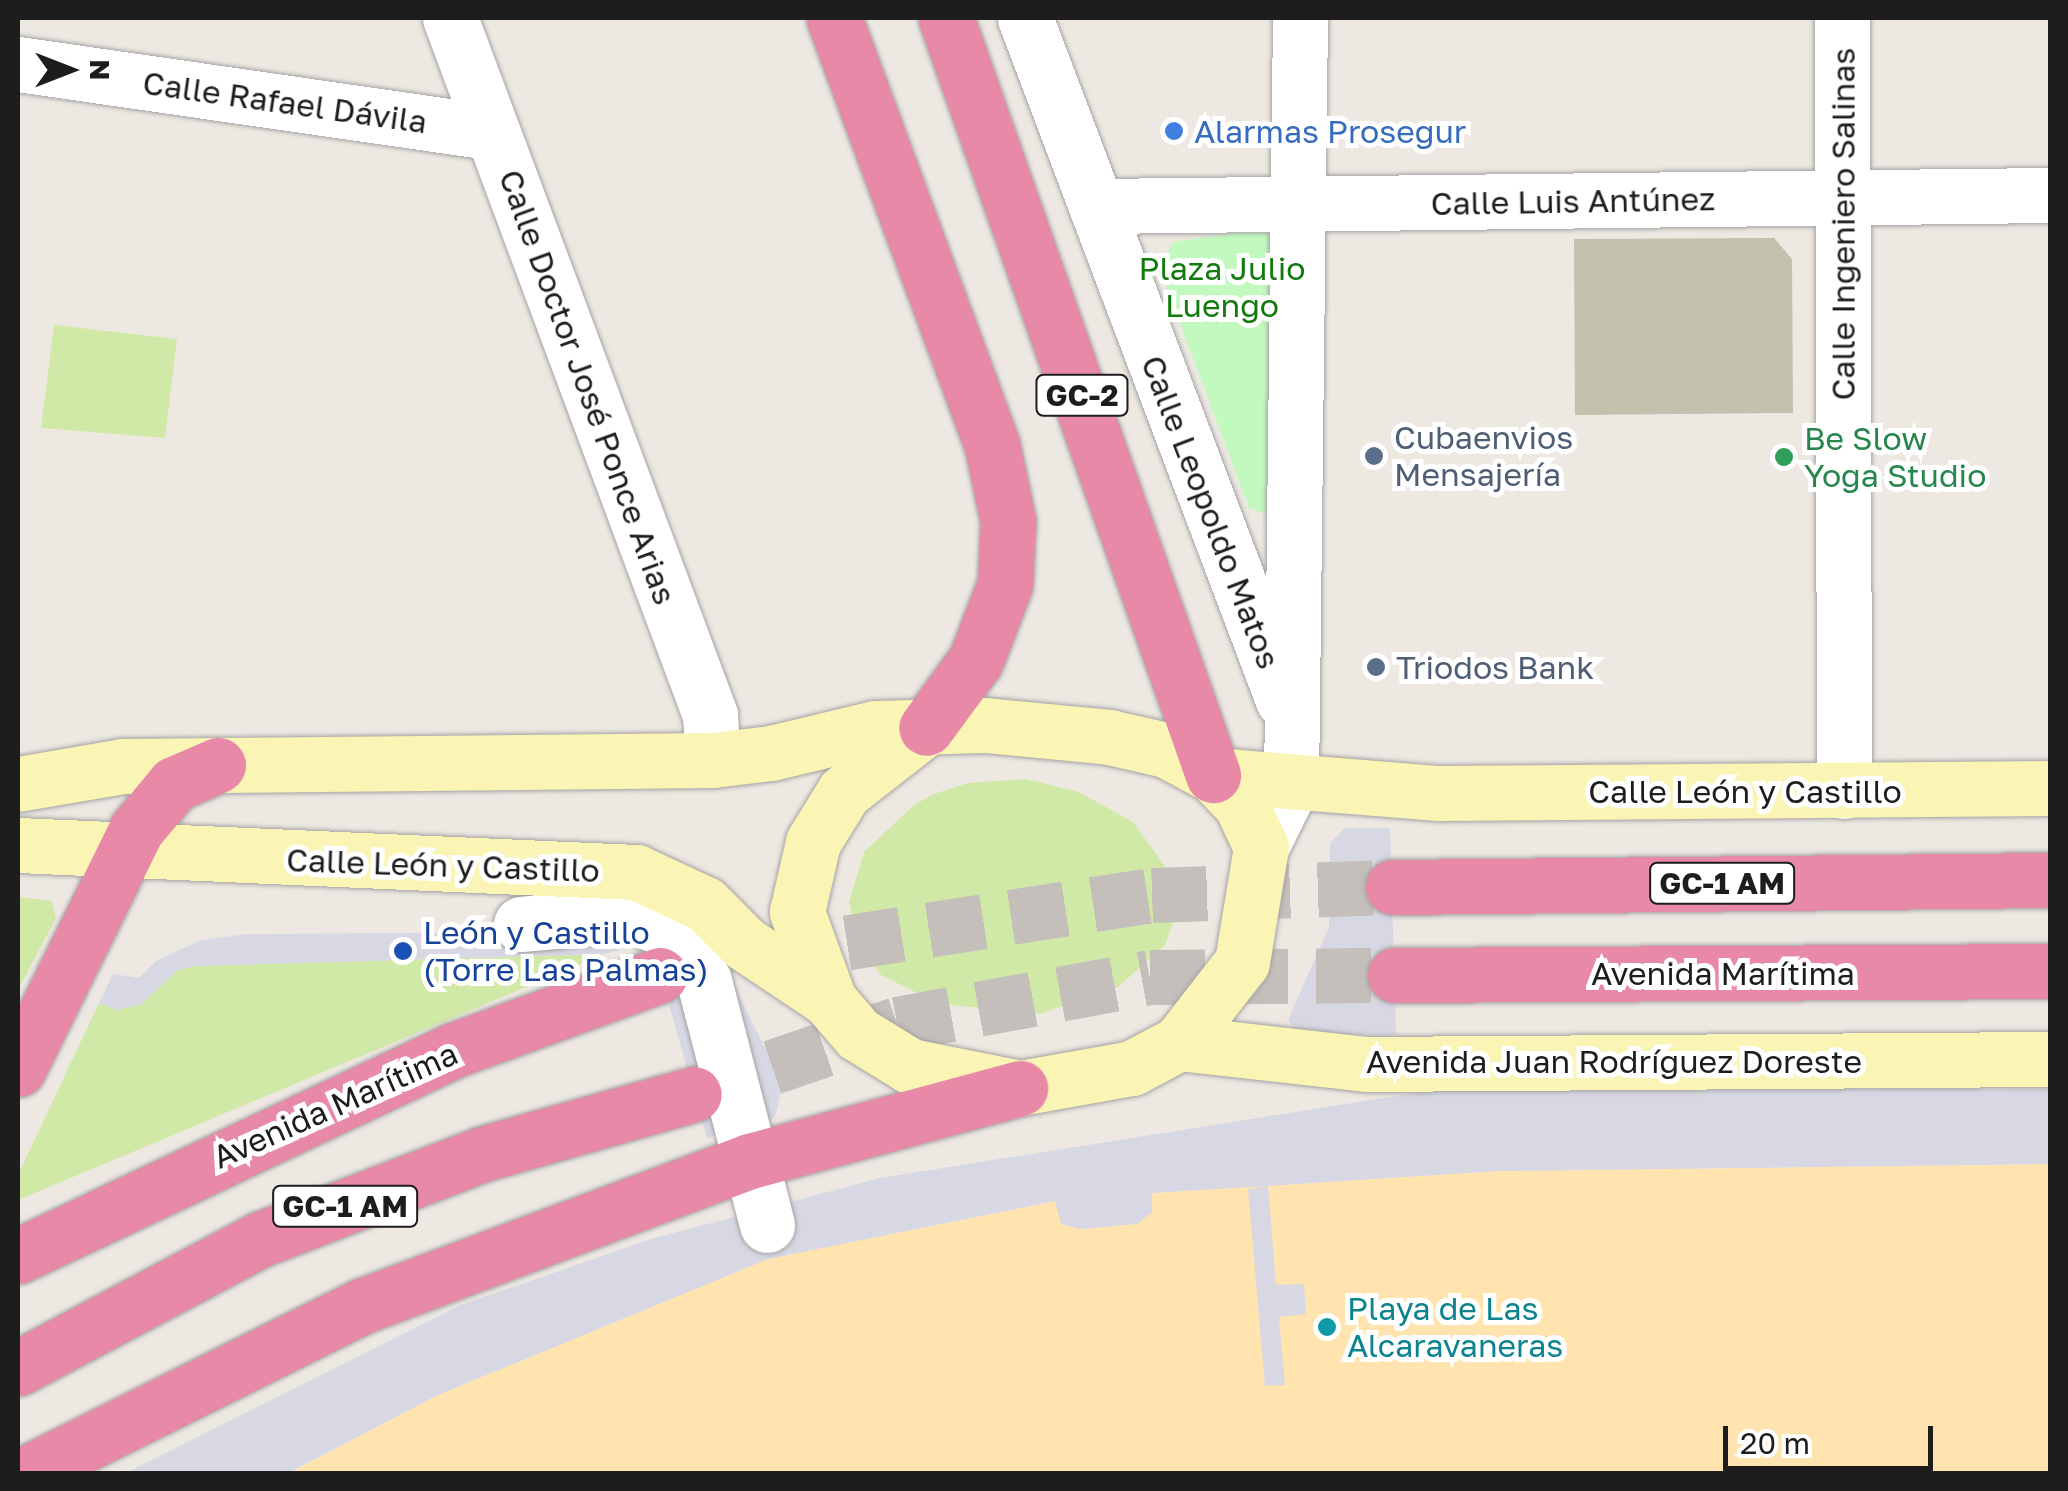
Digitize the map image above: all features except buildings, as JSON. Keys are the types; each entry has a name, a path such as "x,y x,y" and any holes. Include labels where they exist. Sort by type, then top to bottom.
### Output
{"highway":[{"name":"GC-2","path":"834,18 992,445 1008,520 1005,584 982,645 926,728"},
{"name":"GC-2","path":"946,18 1213,775"},
{"path":"18,1069 124,853 174,784 218,765"},
{"name":"GC-1 AM","path":"1392,887 2050,880"},
{"name":"Avenida Marítima","path":"1395,975 2050,971"},
{"name":"Avenida Marítima","path":"18,1256 454,1050 660,975"},
{"path":"24,1474 362,1306 750,1160 1020,1088"},
{"name":"GC-1 AM","path":"18,1368 261,1238 482,1154 694,1094"}],"street":[{"name":"Calle Doctor José Ponce Arias","path":"450,18 710,716 714,760"},
{"name":"Calle Leopoldo Matos","path":"1026,18 1293,726"},
{"path":"926,728 844,792 813,842 797,912 829,1000 858,1034 910,1066 1020,1088 1132,1068 1178,1042 1242,962 1261,847 1291,786 1300,18"},
{"name":"Calle Ingeniero Salinas","path":"1842,18 1844,791"},
{"name":"Calle Rafael Dávila","path":"18,64 492,132"},
{"name":"Calle Luis Antúnez","path":"1096,206 2050,195"},
{"path":"18,784 124,766 714,760 771,753 876,728 985,725 1109,737 1166,750 1213,775 1241,804 1261,847"},
{"name":"Calle León y Castillo","path":"1213,775 1291,786 1439,793 2050,788"},
{"name":"Calle León y Castillo","path":"18,845 124,853 636,872 705,904 744,943 829,1000"},
{"path":"522,924 628,914 678,934 704,981 767,1225"},
{"name":"Avenida Juan Rodríguez Doreste","path":"1178,1042 1366,1064 2050,1058"}],"shaded area":[{"path":"1774,238 1792,259 1793,413 1575,415 1574,239"},
{"path":"1345,828 1390,828 1396,1035 1299,1034 1288,1020 1329,927 1330,843"},
{"path":"639,900 683,917 734,986 783,1083 775,1117 707,1138 651,942 605,954 196,966 178,970 140,1005 116,1010 99,1003 113,974 139,978 156,961 201,940 247,934 537,932 538,910 567,902"},
{"path":"2050,1089 2050,1164 1498,1171 1268,1186 1276,1285 1304,1284 1306,1314 1279,1317 1285,1385 1265,1386 1248,1189 1267,1186 1152,1193 1152,1212 1137,1224 1081,1229 1061,1224 1055,1201 768,1259 438,1395 288,1473 124,1474 461,1305 651,1239 880,1178 1434,1090"}],"green space":[{"name":"Plaza Julio Luengo","path":"1258,230 1270,233 1273,511 1264,513 1249,508 1159,267 1173,242"},
{"path":"54,325 177,339 165,438 41,428"},
{"path":"1026,779 1079,792 1133,822 1167,869 1174,920 1165,945 1118,987 1040,1014 939,1004 881,975 863,951 849,902 864,852 914,805 934,794 968,783"},
{"path":"18,897 52,901 56,918 18,990"},
{"path":"605,954 18,1200 18,1175 99,1003 117,1010 139,1005 178,970 196,966"}],"sand":[{"name":"Playa de Las Alcaravaneras","path":"2050,1164 2050,1473 288,1474 438,1395 768,1259 1056,1201 1061,1224 1082,1229 1137,1224 1152,1212 1151,1193 1498,1171"}],"tunnel":[{"path":"765,955 1152,895 1393,887"},
{"path":"694,1094 897,1024 1150,977 1395,975"}],"place":[{"name":"Alarmas Prosegur","path":"1174,131"},
{"name":"Cubaenvios Mensajería","path":"1374,456"},
{"name":"Be Slow Yoga Studio","path":"1784,457"},
{"name":"Triodos Bank","path":"1376,667"},
{"name":"León y Castillo (Torre Las Palmas)","path":"403,951"},
{"name":"Playa de Las Alcaravaneras","path":"1327,1327"}]}
